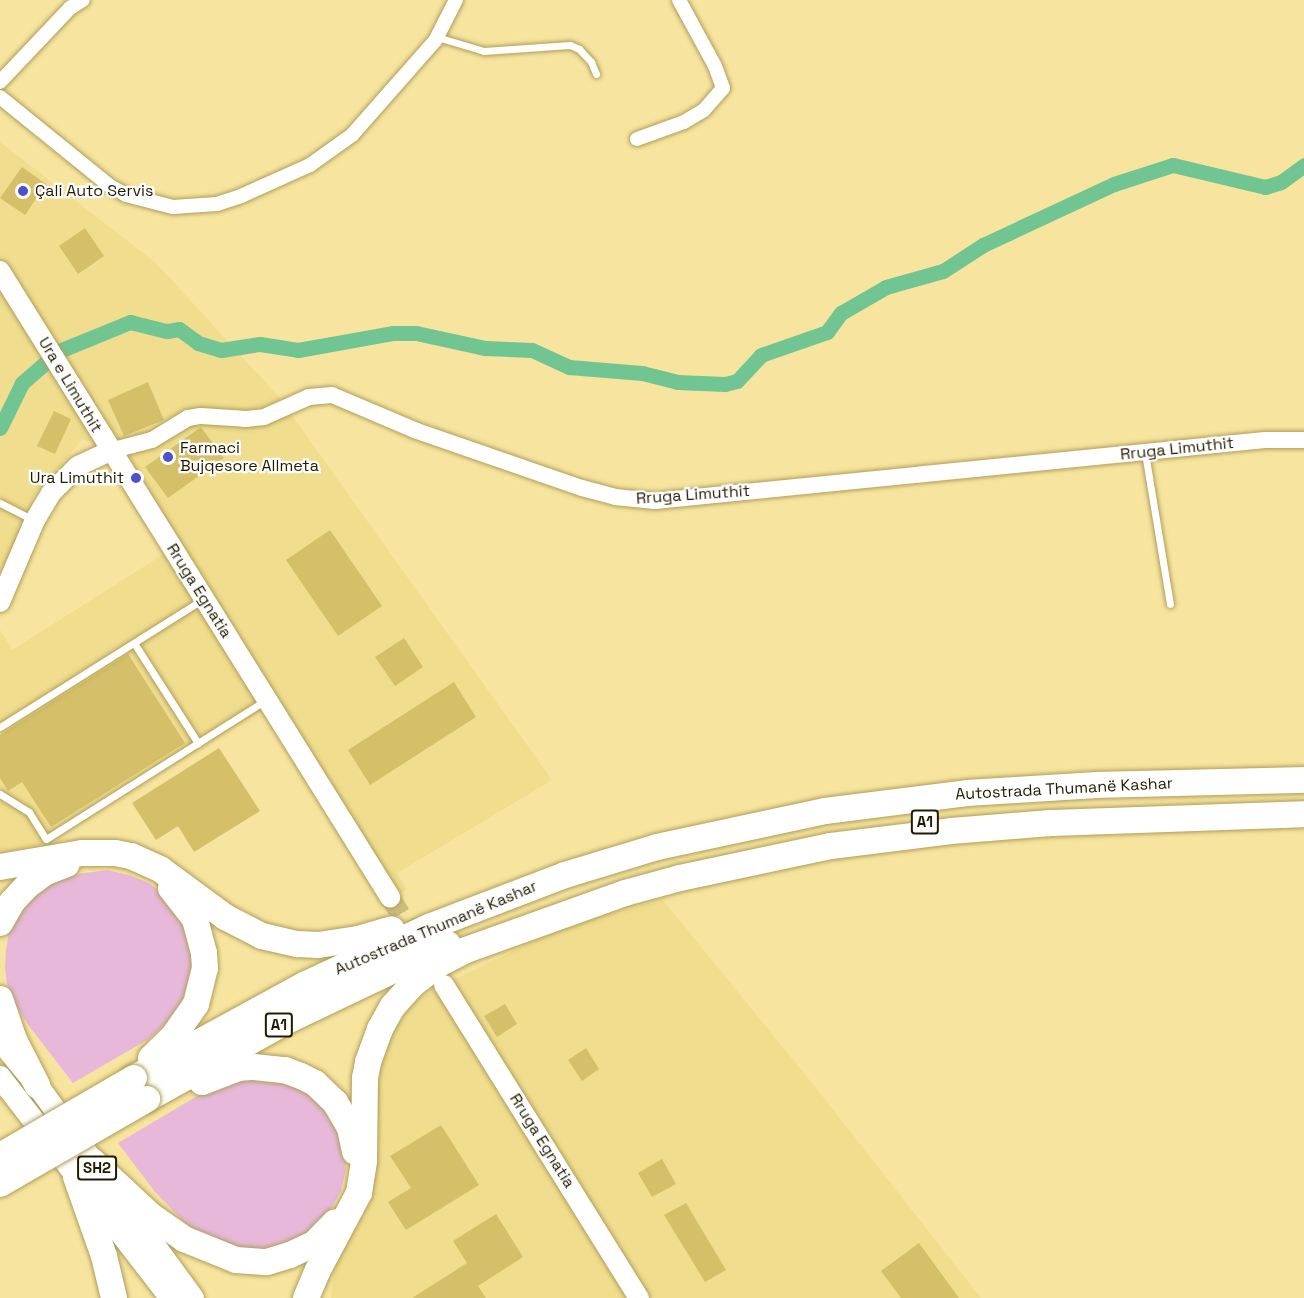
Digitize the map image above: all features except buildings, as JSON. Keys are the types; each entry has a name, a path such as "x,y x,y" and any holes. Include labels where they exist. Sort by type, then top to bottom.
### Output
{"highway":[{"name":"Autostrada Thumanë Kashar","path":"0,1156 69,1129 141,1089 306,984 429,927 654,842 700,831 932,797 1097,785 1304,780"},
{"name":"Autostrada Thumanë Kashar","path":"141,1089 442,946 622,881 676,873 720,863 802,839 893,825 1000,814 1204,805 1304,804"},
{"path":"720,863 951,831 1062,823 1304,814"},
{"path":"0,867 82,853 131,856 160,869 241,927 280,941 318,945 379,934 504,884 654,842"},
{"path":"0,923 12,902 28,885 46,872 81,860 118,861 137,867 156,876 185,903 195,919 204,953 202,987 196,1004 141,1089"},
{"path":"306,1298 318,1270 359,1193 363,1169 363,1094 368,1062 380,1029 402,996 437,965 466,950 676,873"},
{"path":"0,999 14,1040 37,1086"},
{"name":"SH2","path":"0,1040 37,1086 84,1169 171,1298"},
{"path":"84,1169 184,1239 236,1260 267,1262 301,1251 324,1235 343,1211 352,1194 355,1177 355,1152 350,1128 327,1093 301,1076 271,1067 238,1068 216,1075 141,1089"},
{"name":"SH2","path":"0,1077 84,1169 193,1298"},
{"path":"0,1151 69,1129"},
{"path":"0,1191 69,1129"},
{"path":"84,1169 114,1298"}],"main road":[{"name":"Ura e Limuthit","path":"0,271 110,451"},
{"path":"0,602 35,520 51,493 63,479 87,460 110,451"},
{"name":"Rruga Egnatia","path":"110,451 390,897"},
{"name":"Rruga Egnatia","path":"444,984 639,1298"}],"street":[{"path":"0,82 70,8 83,0"},
{"path":"0,97 110,186 126,195 148,203 194,207 217,204 241,196 332,152 369,119 437,37 456,0"},
{"path":"637,139 684,122 704,110 723,88 715,66 679,0"},
{"name":"Rruga Limuthit","path":"110,451 152,440 188,418 264,417 309,397 321,395 342,398 417,431 582,488 636,500 1265,440 1304,440"}],"lane":[{"path":"437,37 484,51 570,45 579,49 591,62 596,74"},
{"path":"1145,453 1170,604"},
{"path":"0,503 35,520"},
{"path":"0,727 204,599"},
{"path":"134,643 198,743"},
{"path":"0,794 28,812 46,839 267,699"}],"shaded area":[{"path":"0,142 156,263 278,396 552,780 397,873 407,890 390,897 270,705 41,845 0,853 0,630 12,650 172,549 110,451 83,439 33,497 0,588"},
{"path":"107,870 149,883 170,900 184,917 193,961 189,982 180,1005 166,1023 147,1040 73,1083 16,1006 7,984 6,950 9,933 17,914 43,887 63,876"},
{"path":"662,899 816,1088 981,1298 331,1298 335,1260 364,1210 375,1178 377,1094 382,1061 395,1028 411,1005 434,989 557,930"},
{"path":"245,1078 293,1082 330,1110 345,1148 346,1170 341,1191 331,1209 304,1237 285,1246 251,1251 199,1237 155,1192 118,1143 220,1084"}],"waterway":[{"path":"0,428 22,383 59,351 130,322 167,331 179,329 198,343 221,350 260,344 298,350 393,333 416,333 485,348 532,350 569,367 642,373 677,382 725,384 737,381 761,355 827,332 841,313 886,287 943,271 983,245 1114,184 1173,165 1265,187 1281,182 1304,165"}],"tunnel":[{"path":"390,897 420,947"}],"place":[{"name":"Çali Auto Servis","path":"23,191"},
{"name":"Farmaci Bujqesore Allmeta","path":"168,457"},
{"name":"Ura Limuthit","path":"136,478"}]}
